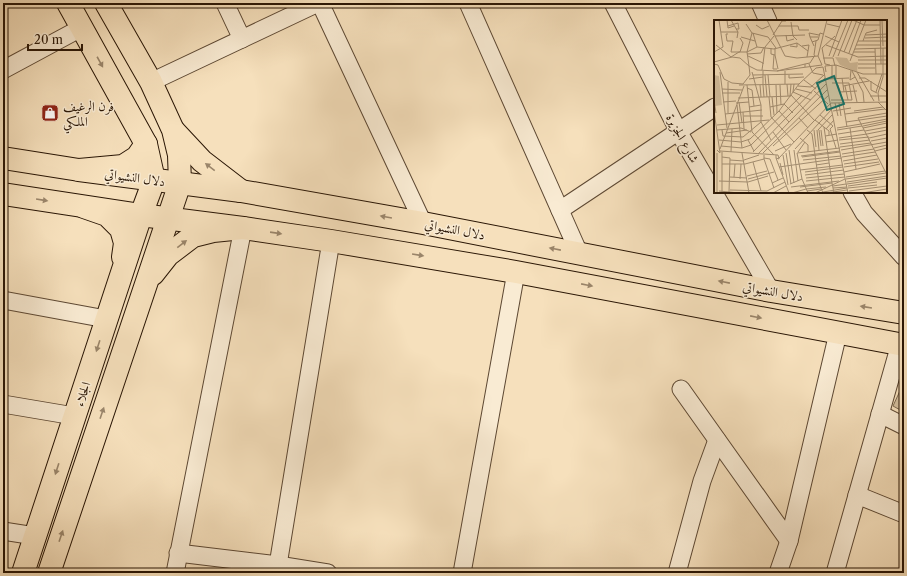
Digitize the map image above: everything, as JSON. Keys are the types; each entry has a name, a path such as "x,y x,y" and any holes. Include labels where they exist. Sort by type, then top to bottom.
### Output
{"main road":[{"path":"68,3 146,144 154,180"},
{"path":"106,3 151,82 173,130 178,155 180,183"},
{"path":"173,130 202,161 241,191"},
{"path":"80,170 123,166 137,157 146,144"},
{"name":"دلال النشيواتي","path":"3,158 80,170 241,191 423,223 771,291 904,313"},
{"name":"الجلاء","path":"23,573 140,215 154,180"},
{"name":"الجلاء","path":"48,573 180,183"},
{"path":"3,194 84,207 331,241 516,272 902,345"},
{"path":"84,207 107,215 121,229 125,243 119,281"},
{"path":"146,282 168,255 193,236 213,231 243,228"}],"street":[{"path":"225,3 242,39"},
{"path":"151,82 319,3 423,223"},
{"path":"468,3 580,254"},
{"name":"شارع الجزيرة","path":"613,3 679,130 714,191"},
{"path":"760,3 768,20"},
{"path":"3,70 81,28"},
{"path":"560,210 714,108"},
{"name":"شارع الجزيرة","path":"715,193 771,291"},
{"path":"853,193 864,213 904,257"},
{"path":"175,573 243,228"},
{"path":"278,565 331,241"},
{"path":"462,573 516,272"},
{"path":"3,300 106,319"},
{"path":"778,573 789,541 838,333"},
{"path":"835,573 880,414 902,345"},
{"path":"680,389 789,541"},
{"path":"3,404 74,416"},
{"path":"880,414 904,426"},
{"path":"677,573 702,481 717,440"},
{"path":"857,495 904,514"},
{"path":"3,531 35,536"},
{"path":"178,553 278,565 328,573"}],"shaded area":[{"path":"904,382 904,412 893,406"}],"place":[{"name":"فرن الرغيف الملكي","path":"50,113"}]}
